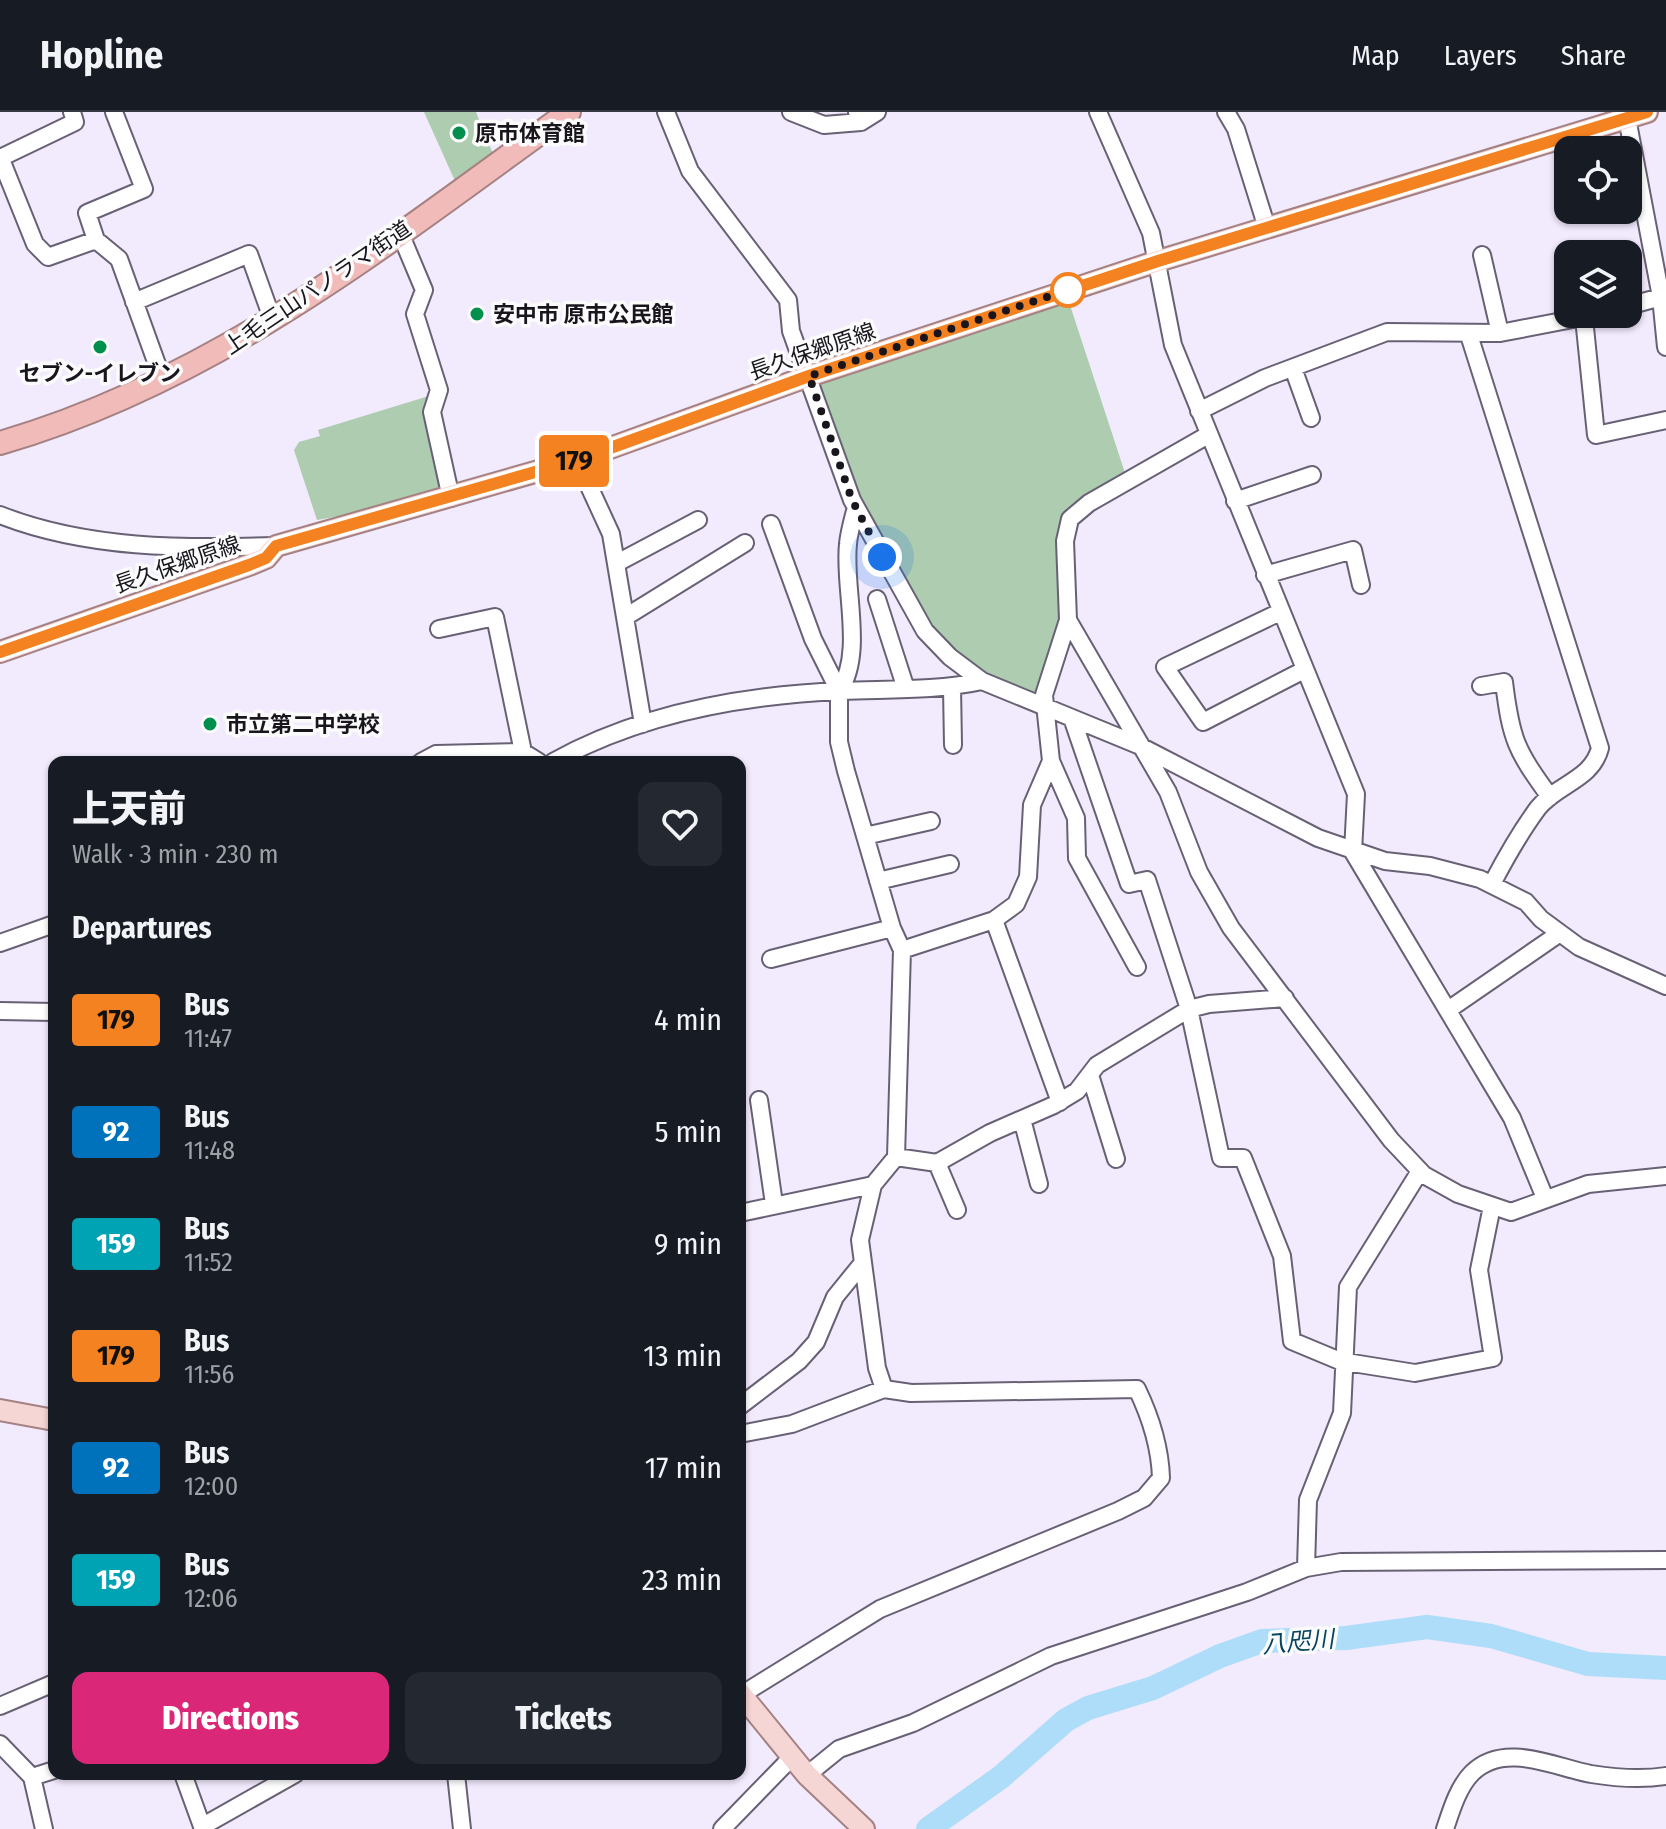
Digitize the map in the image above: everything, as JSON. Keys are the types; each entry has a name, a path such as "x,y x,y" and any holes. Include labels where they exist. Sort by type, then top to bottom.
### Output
{"highway":[{"name":"上毛三山パノラマ街道","path":"0,443 163,381 273,321 569,112"}],"main road":[{"name":"長久保郷原線","path":"0,652 249,565 266,558 276,546 577,460 809,376 1158,261 1637,115"},
{"path":"0,1410 48,1419"},
{"path":"746,1700 807,1775 864,1829"}],"street":[{"path":"72,112 75,122 0,158 35,244 48,257 96,240"},
{"path":"114,112 144,189 87,213 96,240 119,259 163,381"},
{"path":"666,112 690,171 788,300 791,331 856,507 925,631 950,657 982,681 1138,745 1353,852 1430,866 1492,884 1526,902 1579,947 1666,986"},
{"path":"791,112 824,125 877,112"},
{"path":"1098,112 1151,233 1173,345 1356,794 1353,852 1512,1118 1545,1198"},
{"path":"1226,112 1236,129 1267,228"},
{"path":"1637,115 1666,347"},
{"path":"400,233 424,290 415,314 439,390 432,412 451,498"},
{"path":"134,302 249,254 273,321"},
{"path":"1482,255 1500,333"},
{"path":"1642,302 1661,297"},
{"path":"1199,411 1293,368 1387,332 1469,335 1554,323"},
{"path":"1592,328 1596,435 1666,420"},
{"path":"1469,335 1599,736 1597,762 1540,806 1492,884"},
{"path":"1293,368 1311,418"},
{"path":"1137,967 1077,858 1076,818 1051,761 1044,695 1068,620 1065,541 1070,519 1089,503 1208,435"},
{"path":"577,460 611,534 643,724"},
{"path":"1235,501 1312,475"},
{"path":"839,691 847,679 852,616 848,545 856,507"},
{"path":"0,515 115,543 192,548 276,546"},
{"path":"617,563 698,520"},
{"path":"771,524 813,639 839,691 839,742 892,928 902,950 896,1157 873,1185 860,1240 877,1368 884,1389"},
{"path":"627,616 745,543"},
{"path":"1265,575 1353,550 1361,585"},
{"path":"877,599 906,689"},
{"path":"1280,612 1165,667 1203,722 1304,670"},
{"path":"439,629 495,617 523,752"},
{"path":"1068,620 1168,792 1199,872 1231,928 1391,1140 1420,1171 1458,1194 1511,1212 1588,1184 1666,1176"},
{"path":"566,756 612,734 676,713 768,698 839,691 952,687 982,681"},
{"path":"1481,686 1504,682 1510,727 1519,754 1550,797"},
{"path":"952,687 953,745"},
{"path":"1072,718 1129,884 1147,880 1189,1009 1221,1158 1243,1158 1282,1256 1292,1341 1347,1362 1415,1373 1493,1358 1479,1270 1492,1206"},
{"path":"432,756 523,752 529,756"},
{"path":"902,950 994,920 1016,904 1028,877 1032,805 1051,761"},
{"path":"865,836 931,821"},
{"path":"878,881 950,864"},
{"path":"994,920 1060,1102"},
{"path":"0,943 48,926"},
{"path":"771,959 892,928"},
{"path":"1448,1010 1560,933"},
{"path":"896,1157 937,1163 1060,1102 1077,1091 1097,1065 1189,1009 1209,1004 1285,998"},
{"path":"0,1011 48,1012"},
{"path":"1090,1075 1116,1159"},
{"path":"759,1100 774,1204"},
{"path":"1022,1119 1039,1184"},
{"path":"937,1163 957,1210"},
{"path":"1306,1568 1308,1500 1342,1413 1347,1362 1348,1287 1420,1171"},
{"path":"746,1211 873,1185"},
{"path":"746,1401 799,1361 816,1342 835,1297 861,1265"},
{"path":"746,1433 792,1424 884,1389 911,1393 1137,1389 1149,1414 1160,1457 1161,1478 1144,1498 1118,1511 880,1609 746,1691"},
{"path":"807,1775 839,1749 913,1723 1051,1656 1247,1592 1306,1568 1341,1562 1666,1560"},
{"path":"0,1706 48,1686"},
{"path":"0,1744 32,1777 44,1829"},
{"path":"722,1829 792,1757"},
{"path":"1445,1829 1470,1774 1485,1763 1501,1758 1526,1758 1591,1774 1637,1779 1666,1776"},
{"path":"32,1777 48,1772"},
{"path":"185,1780 203,1828 285,1780"},
{"path":"457,1780 462,1829"}],"green space":[{"name":"原市体育館","path":"424,112 476,112 493,154 455,181"},
{"path":"1067,296 1125,473 1081,498 1071,508 1059,535 1058,622 1036,690 1031,695 985,674 942,641 848,478 815,380"},
{"path":"432,395 443,488 362,512 317,520 294,450 299,442 320,436 318,430"}],"waterway":[{"name":"八咫川","path":"928,1829 1001,1777 1066,1720 1088,1708 1153,1688 1220,1656 1262,1641 1346,1638 1427,1627 1491,1636 1588,1664 1666,1668"}],"bus line":[{"name":"179","path":"0,652 249,565 266,558 276,546 577,460 809,376 1158,261 1647,112"}],"place":[{"name":"原市体育館","path":"459,133"},
{"name":"安中市 原市公民館","path":"477,314"},
{"name":"セブン-イレブン","path":"100,347"},
{"name":"市立第二中学校","path":"210,724"}],"route":[{"path":"882,557 852,500 809,376 1071,290 1068,290"}]}
